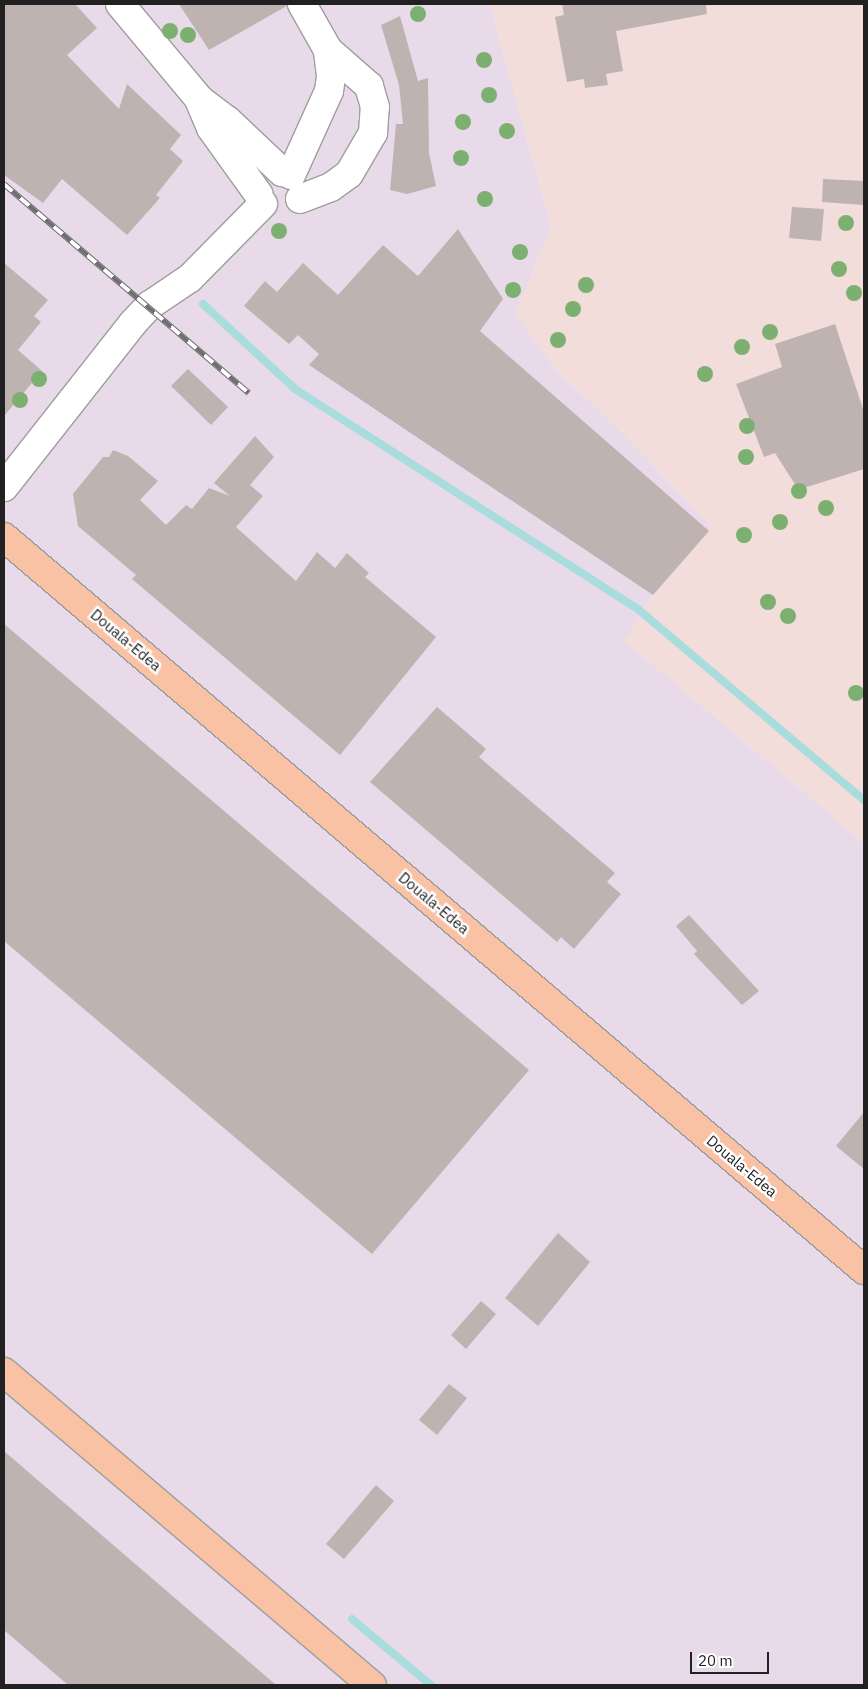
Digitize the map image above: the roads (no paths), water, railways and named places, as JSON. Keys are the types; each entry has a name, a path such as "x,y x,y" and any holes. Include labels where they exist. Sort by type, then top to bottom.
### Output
{"main road":[{"name":"Douala-Edea","path":"4,537 864,1270"},
{"path":"4,1372 372,1685"}],"street":[{"path":"120,4 200,100 228,120 291,182"},
{"path":"4,486 133,323 150,306 190,278 261,200 265,178 331,187 349,174 373,133 375,107 369,86 328,50 302,4"},
{"path":"200,100 211,128 261,200 278,214 295,207 291,182 329,92 328,50"}],"waterway":[{"path":"203,304 295,389 639,610 864,800"},
{"path":"352,1619 431,1685"}],"railway":[{"path":"4,184 249,393"}]}
